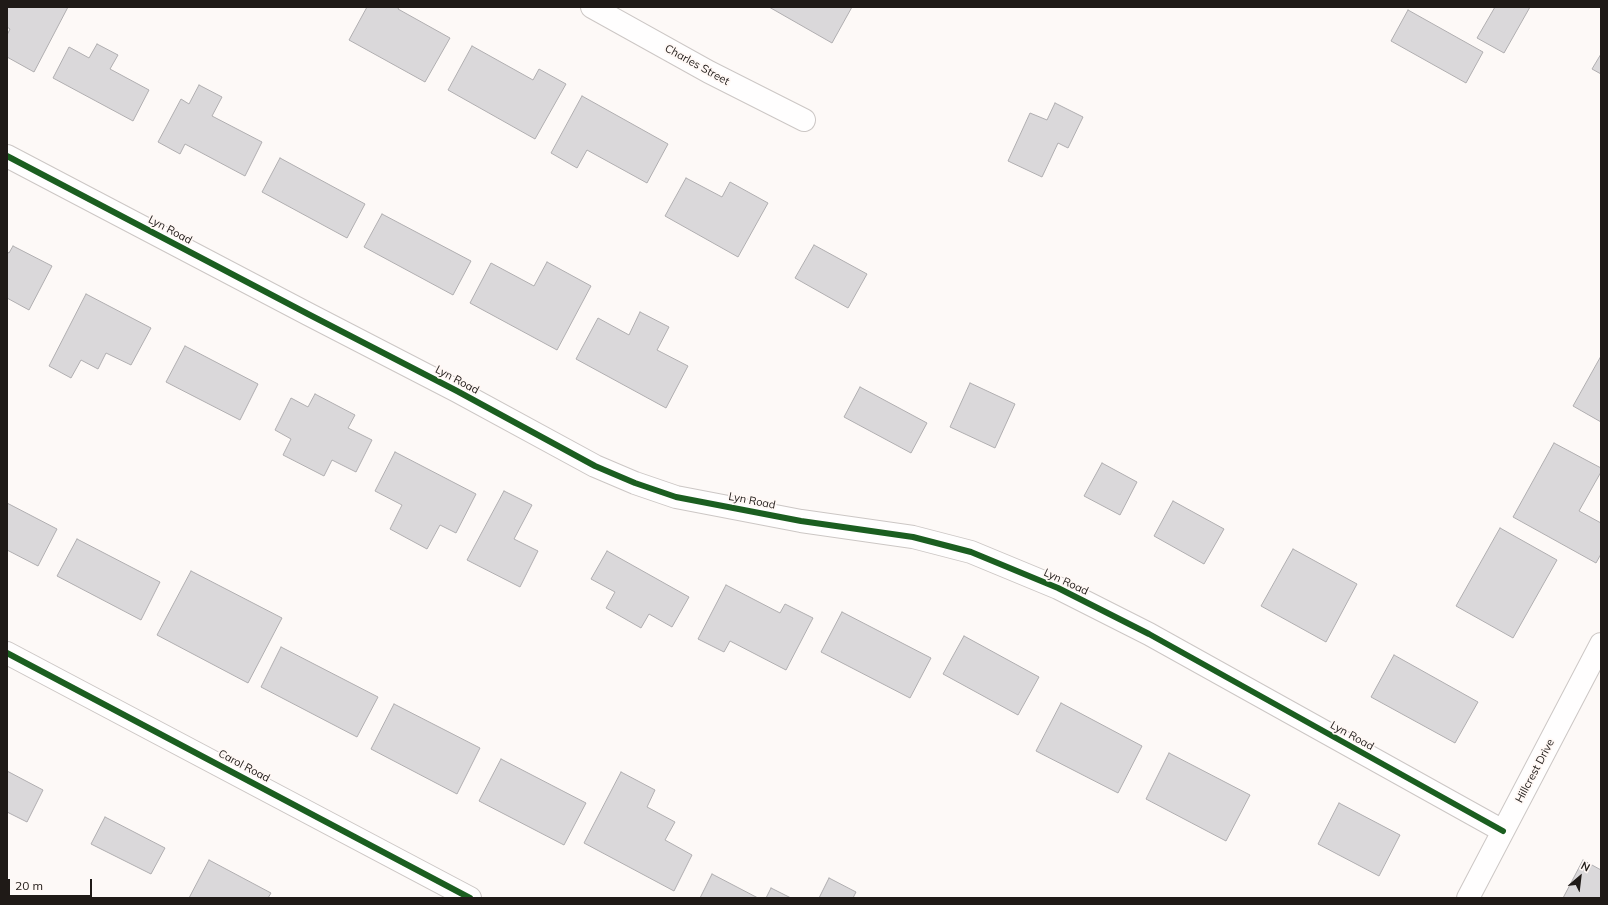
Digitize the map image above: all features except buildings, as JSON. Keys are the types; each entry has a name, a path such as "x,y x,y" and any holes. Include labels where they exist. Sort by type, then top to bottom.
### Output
{"street":[{"name":"Charles Street","path":"592,7 709,72 804,120"},
{"name":"Lyn Road","path":"7,156 457,391 595,466 635,483 676,496 801,521 913,537 971,552 1058,588 1149,634 1503,831"},
{"name":"Hillcrest Drive","path":"1468,898 1601,644"},
{"name":"Carol Road","path":"7,653 470,898"}],"cycle path":[{"path":"7,156 457,391 595,466 635,483 676,497 801,521 913,537 971,552 1058,588 1149,634 1503,831"},
{"path":"7,653 470,898"}]}
